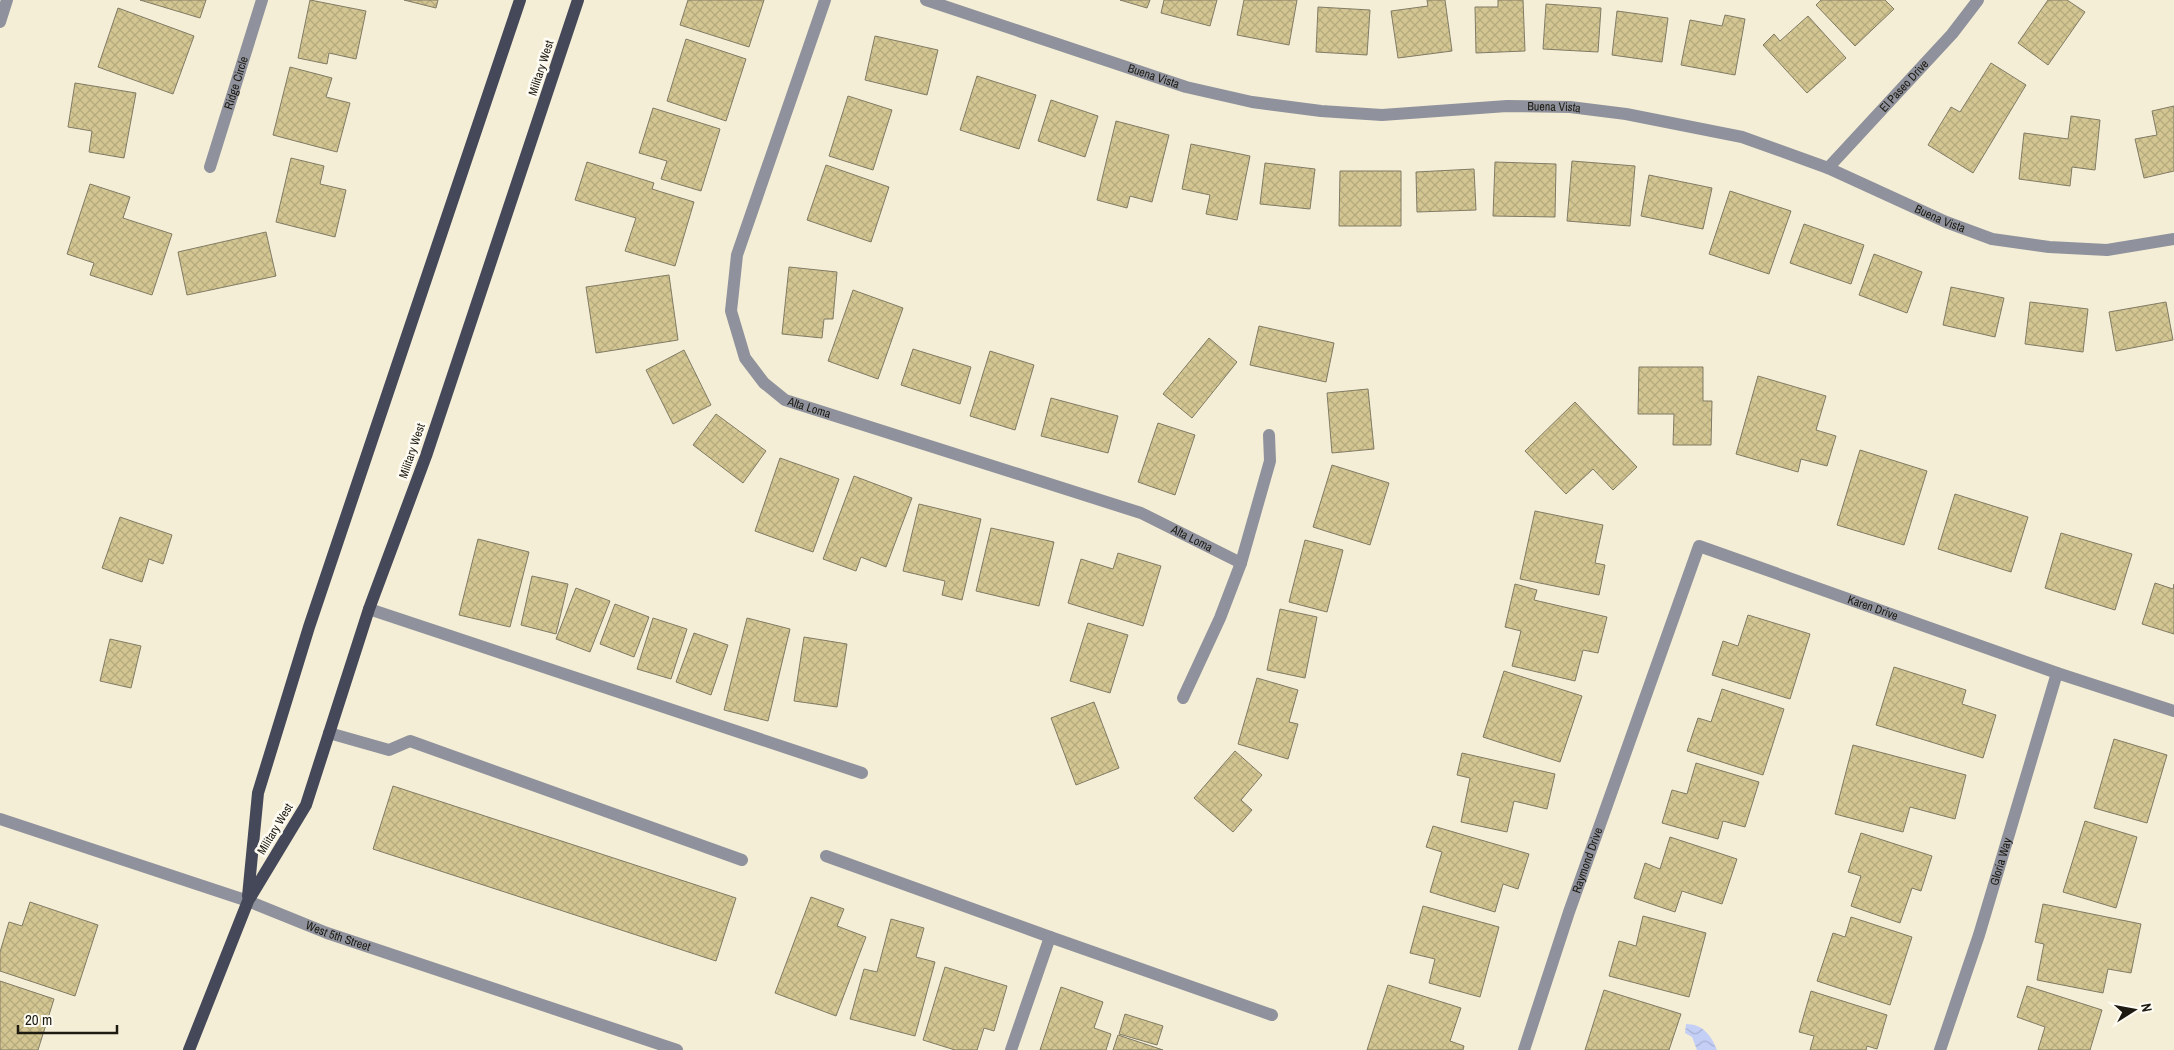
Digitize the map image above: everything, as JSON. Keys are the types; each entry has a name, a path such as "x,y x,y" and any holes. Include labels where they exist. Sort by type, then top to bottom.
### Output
{"main road":[{"name":"Military West","path":"248,901 258,793 309,627 520,0"},
{"name":"Military West","path":"189,1050 248,901 306,804 369,609 426,456 578,0"}],"street":[{"path":"0,22 7,0"},
{"name":"Ridge Circle","path":"210,167 262,0"},
{"name":"Alta Loma","path":"826,0 737,256 731,311 746,358 764,383 786,400 1141,513 1240,563"},
{"name":"Buena Vista","path":"926,0 1186,87 1252,102 1321,111 1382,115 1507,106 1570,107 1626,114 1742,137 1828,168 1946,222 1992,239 2049,247 2107,250 2174,239"},
{"name":"El Paseo Drive","path":"1828,168 1952,34 1978,0"},
{"path":"1183,698 1220,618 1240,563 1270,461 1269,435"},
{"name":"Karen Drive","path":"1654,672 1699,546 2057,672 2174,711"},
{"path":"369,609 862,773"},
{"name":"Raymond Drive","path":"1524,1050 1569,912 1654,672"},
{"name":"Gloria Way","path":"1940,1050 1979,935 2057,672"},
{"path":"329,733 389,750 410,741 742,860"},
{"name":"West 5th Street","path":"0,819 248,901 327,933 677,1050"},
{"path":"826,856 1050,938 1272,1014"},
{"path":"1011,1050 1050,938"}],"water":[{"path":"1686,1024 1697,1026 1706,1031 1717,1050 1697,1050 1692,1037 1685,1033"}],"building":[{"path":"140,0 206,0 200,18"},
{"path":"310,0 366,11 356,59 329,53 327,64 298,58"},
{"path":"404,0 438,0 436,8"},
{"path":"688,0 764,0 749,47 680,25"},
{"path":"1120,0 1150,0 1147,8"},
{"path":"1164,0 1217,0 1210,26 1161,13"},
{"path":"1244,0 1297,0 1289,45 1237,35"},
{"path":"1427,0 1445,0 1452,51 1398,58 1391,11 1428,6"},
{"path":"1498,0 1523,0 1525,51 1476,53 1475,7 1498,7"},
{"path":"1821,0 1885,0 1894,9 1855,46 1816,5"},
{"path":"2048,0 2067,0 2085,12 2048,65 2018,43"},
{"path":"1546,4 1601,8 1598,52 1543,49"},
{"path":"1318,7 1370,10 1367,55 1316,52"},
{"path":"118,8 194,36 173,94 98,67"},
{"path":"1617,11 1668,18 1662,62 1612,55"},
{"path":"1725,15 1745,19 1735,75 1681,65 1690,20 1722,26"},
{"path":"1808,16 1846,58 1807,93 1763,45 1774,34 1780,41"},
{"path":"875,36 938,50 927,95 865,80"},
{"path":"686,39 746,59 726,121 667,101"},
{"path":"1991,63 2026,85 1973,173 1928,145 1951,107 1960,112"},
{"path":"290,67 332,78 326,97 350,103 337,152 273,135"},
{"path":"977,76 1036,95 1019,149 960,130"},
{"path":"75,83 136,93 124,158 89,152 92,131 68,127"},
{"path":"848,96 892,110 873,170 829,156"},
{"path":"1051,100 1098,116 1085,157 1038,141"},
{"path":"2174,106 2174,171 2144,178 2135,139 2157,135 2152,111"},
{"path":"653,108 720,129 701,191 661,179 667,161 639,153"},
{"path":"2071,116 2100,120 2095,170 2072,167 2070,186 2019,179 2024,133 2068,139"},
{"path":"1116,121 1169,135 1152,202 1130,196 1127,208 1097,200"},
{"path":"1191,144 1250,156 1237,220 1206,214 1210,195 1182,189"},
{"path":"291,158 324,166 320,184 346,190 335,237 276,222"},
{"path":"1572,161 1635,166 1630,226 1567,221"},
{"path":"587,162 654,183 652,189 694,202 675,266 625,251 636,218 575,200"},
{"path":"1495,162 1556,164 1555,217 1493,216"},
{"path":"1265,163 1315,169 1310,209 1260,204"},
{"path":"826,165 889,187 871,242 807,220"},
{"path":"1474,169 1476,210 1417,212 1416,172"},
{"path":"1340,171 1401,171 1401,226 1339,226"},
{"path":"1649,175 1712,188 1703,229 1641,216"},
{"path":"90,184 130,197 123,218 172,234 152,295 90,275 94,263 67,254"},
{"path":"1730,191 1791,211 1769,274 1709,254"},
{"path":"1804,224 1864,245 1851,284 1790,263"},
{"path":"266,232 276,276 187,295 178,252"},
{"path":"1874,254 1922,272 1907,313 1859,295"},
{"path":"789,267 837,272 833,319 824,319 822,338 782,334"},
{"path":"669,275 678,340 596,353 586,287"},
{"path":"1951,287 2004,298 1995,337 1943,325"},
{"path":"853,290 903,308 878,379 828,361"},
{"path":"2030,302 2088,309 2083,352 2025,344"},
{"path":"2166,302 2173,340 2116,351 2109,312"},
{"path":"1259,326 1334,343 1326,382 1250,365"},
{"path":"1209,338 1237,362 1192,418 1163,394"},
{"path":"913,349 971,367 960,404 901,385"},
{"path":"684,350 711,405 673,424 646,370"},
{"path":"990,351 1034,365 1015,430 970,416"},
{"path":"1639,367 1703,367 1703,401 1712,401 1711,445 1673,445 1674,414 1638,414"},
{"path":"1758,376 1826,396 1816,430 1836,436 1827,466 1801,459 1798,472 1736,454"},
{"path":"1368,389 1374,449 1332,453 1327,393"},
{"path":"1051,398 1118,416 1108,453 1041,436"},
{"path":"1575,402 1637,467 1613,490 1593,469 1566,494 1525,451"},
{"path":"716,414 766,451 743,483 693,445"},
{"path":"1158,423 1195,435 1175,495 1138,482"},
{"path":"1860,450 1927,471 1904,545 1837,525"},
{"path":"780,458 839,479 813,552 755,531"},
{"path":"1332,465 1389,483 1370,545 1313,527"},
{"path":"854,476 912,498 886,567 861,557 856,571 823,559"},
{"path":"1955,494 2028,517 2011,572 1938,549"},
{"path":"919,504 981,519 962,600 942,595 945,581 903,571"},
{"path":"1535,511 1603,525 1595,563 1605,565 1599,595 1520,579"},
{"path":"120,517 172,535 163,564 149,559 142,582 102,568"},
{"path":"991,528 1054,542 1039,606 976,591"},
{"path":"2061,533 2132,554 2115,610 2045,588"},
{"path":"478,539 529,552 510,627 459,615"},
{"path":"1305,540 1343,550 1327,612 1289,602"},
{"path":"1118,553 1161,566 1143,626 1068,603 1081,559 1113,569"},
{"path":"532,576 568,584 556,634 521,625"},
{"path":"2155,583 2173,589 2174,584 2174,634 2142,624"},
{"path":"1515,584 1537,590 1534,600 1607,617 1598,653 1583,650 1575,681 1512,666 1521,631 1505,627"},
{"path":"576,588 610,601 590,652 556,639"},
{"path":"615,604 649,617 634,657 600,644"},
{"path":"1280,609 1317,617 1305,678 1267,670"},
{"path":"1748,615 1810,634 1790,699 1712,675 1723,641 1738,646"},
{"path":"653,618 687,629 671,679 637,669"},
{"path":"747,618 790,629 768,721 724,710"},
{"path":"1088,623 1128,635 1110,693 1070,681"},
{"path":"694,633 728,645 711,695 676,682"},
{"path":"804,637 847,644 837,707 794,701"},
{"path":"110,639 141,646 131,688 100,681"},
{"path":"1894,667 1966,690 1962,704 1996,715 1983,758 1876,725"},
{"path":"1504,671 1582,696 1560,762 1483,737"},
{"path":"1257,678 1298,690 1289,722 1298,724 1288,759 1238,744"},
{"path":"1722,689 1784,709 1763,775 1687,751 1698,718 1711,722"},
{"path":"1094,702 1119,768 1076,785 1051,718"},
{"path":"2114,739 2167,755 2147,823 2094,808"},
{"path":"1853,745 1966,775 1955,819 1910,807 1903,832 1835,814"},
{"path":"1235,751 1262,775 1241,800 1252,810 1233,832 1194,798"},
{"path":"1462,753 1555,774 1547,809 1514,801 1507,832 1461,822 1470,778 1457,775"},
{"path":"1696,763 1759,782 1745,827 1723,821 1718,839 1662,823 1672,790 1687,794"},
{"path":"393,786 736,898 716,961 373,849"},
{"path":"2085,821 2137,837 2116,908 2063,892"},
{"path":"1433,826 1529,854 1518,889 1503,884 1495,912 1430,892 1442,852 1426,847"},
{"path":"1861,833 1932,856 1921,891 1912,888 1900,923 1851,906 1861,876 1848,872"},
{"path":"1670,837 1737,859 1722,904 1682,891 1675,912 1634,898 1645,863 1660,869"},
{"path":"811,897 844,909 837,926 866,937 836,1016 775,993"},
{"path":"30,902 98,925 75,996 0,971 0,952 9,922 22,926"},
{"path":"2043,904 2141,924 2131,973 2108,969 2103,993 2037,980 2044,944 2035,942"},
{"path":"1423,906 1499,927 1480,997 1429,983 1435,959 1410,953"},
{"path":"1643,916 1706,933 1689,997 1609,976 1619,941 1636,946"},
{"path":"1851,917 1912,937 1890,1005 1817,981 1833,933 1845,937"},
{"path":"891,919 924,928 916,957 935,962 915,1036 850,1019 864,969 877,972"},
{"path":"945,967 1007,986 994,1031 984,1028 977,1050 955,1050 923,1040"},
{"path":"0,981 54,999 38,1050 0,1050"},
{"path":"1388,985 1461,1008 1450,1041 1464,1046 1463,1050 1367,1050"},
{"path":"2027,986 2102,1010 2090,1050 2038,1050 2045,1027 2017,1017"},
{"path":"1061,987 1103,1002 1094,1028 1111,1034 1106,1050 1040,1050"},
{"path":"1604,990 1681,1014 1669,1050 1585,1050"},
{"path":"1811,991 1887,1015 1877,1049 1867,1046 1866,1050 1810,1050 1814,1036 1799,1032"},
{"path":"1125,1014 1163,1026 1157,1045 1119,1034"},
{"path":"1118,1035 1163,1050 1113,1050"}]}
